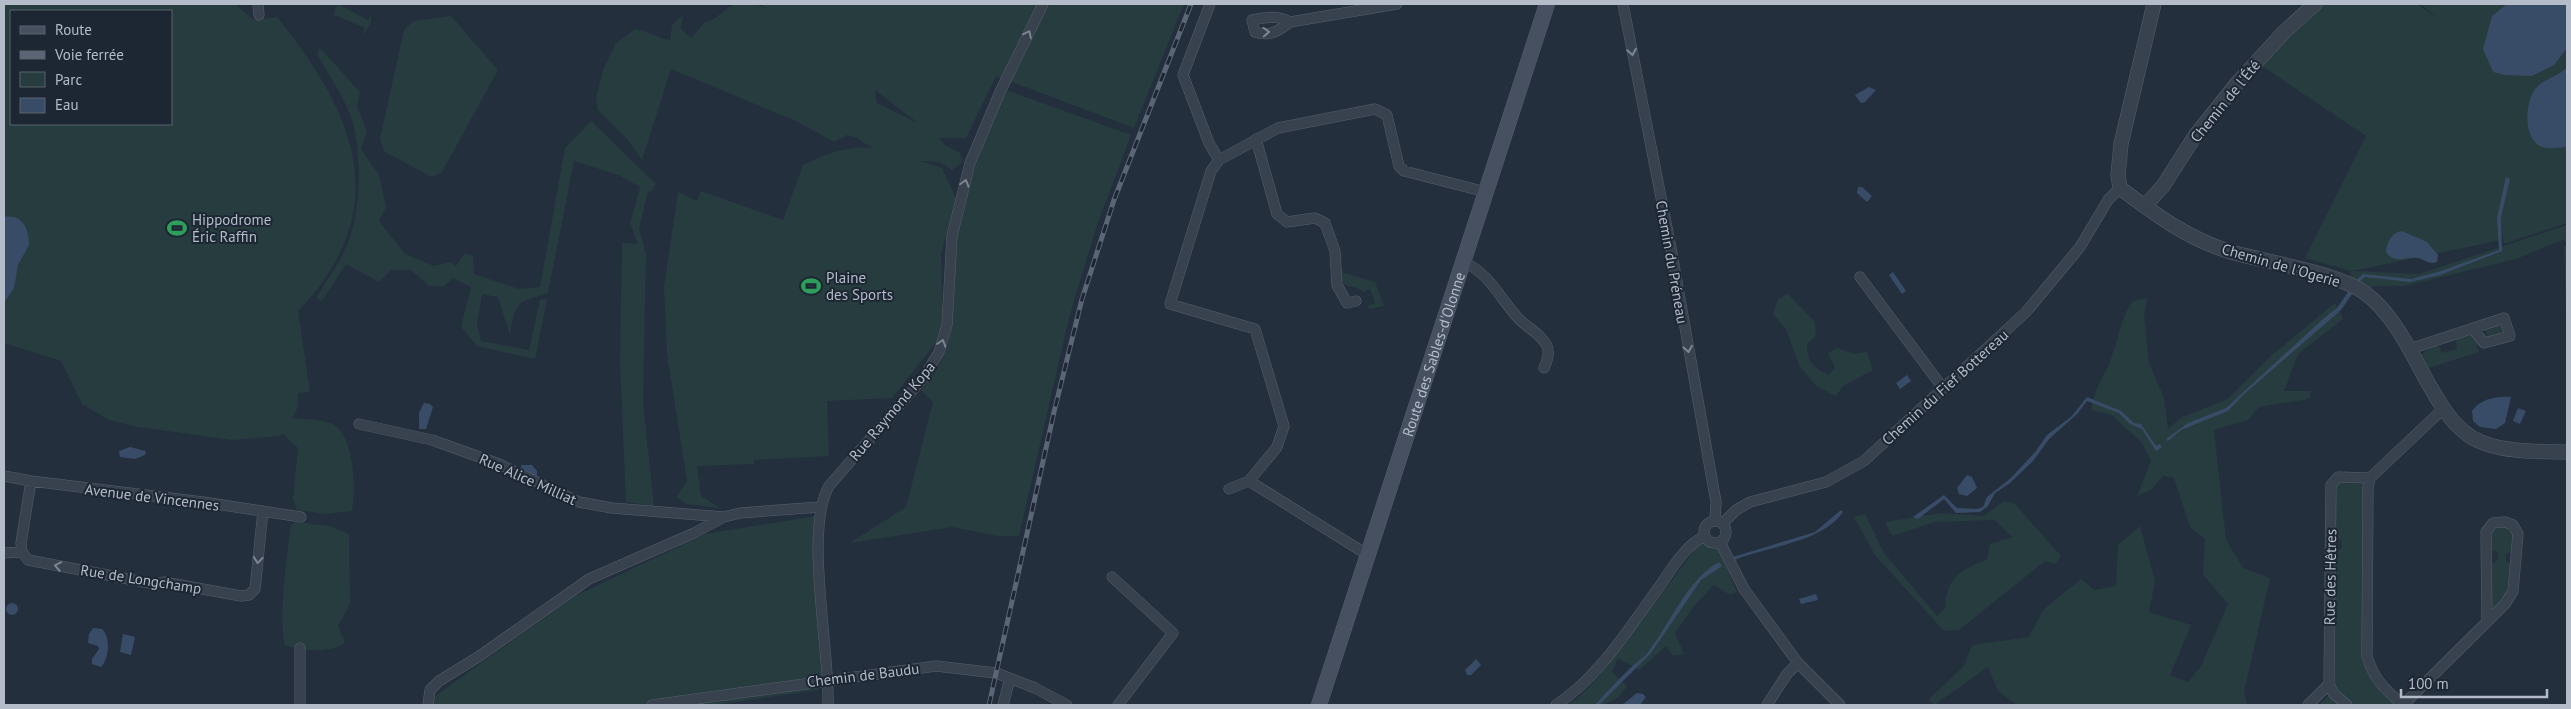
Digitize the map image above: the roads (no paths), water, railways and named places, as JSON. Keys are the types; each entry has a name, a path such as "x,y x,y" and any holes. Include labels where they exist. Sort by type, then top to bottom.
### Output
{"main road":[{"name":"Route des Sables-d'Olonne","path":"1319,705 1547,4"}],"street":[{"path":"258,4 259,15"},
{"name":"Rue Raymond Kopa","path":"828,705 829,680 819,563 820,507 830,486 918,384 939,352 947,325 952,236 970,163 1000,92 1043,4"},
{"path":"1210,4 1183,74 1209,142 1220,160"},
{"path":"1290,22 1397,4"},
{"name":"Chemin du Préneau","path":"1623,4 1671,248 1719,522"},
{"path":"2120,188 2118,175 2121,144 2154,4"},
{"name":"Chemin de l'Été","path":"2145,206 2163,186 2195,136 2238,82 2284,32 2315,4"},
{"path":"1229,489 1249,480 1277,447 1284,426 1255,329 1170,304 1211,172 1220,160 1284,126 1375,109 1387,115 1399,166 1404,171 1486,192"},
{"path":"1256,140 1277,214 1287,222 1315,218 1326,223 1335,251 1337,285 1347,303 1356,301"},
{"name":"Chemin du Fief Bottereau","path":"1719,522 1750,502 1807,488 1840,476 1864,461 2026,312 2054,282 2080,247 2108,200 2120,188"},
{"name":"Chemin de l'Ogerie","path":"2120,188 2165,222 2204,243 2335,279 2363,291 2390,316 2443,409 2463,432 2491,446 2513,450 2567,452"},
{"path":"1463,262 1473,266 1490,280 1519,319 1546,345 1548,355 1544,368"},
{"path":"1860,277 1943,388"},
{"path":"2410,349 2473,329"},
{"path":"2443,409 2370,478 2367,552 2367,656 2372,672 2383,687 2403,705 2487,622 2505,604 2513,591 2518,534 2512,525 2505,522 2493,523 2486,532 2487,622"},
{"name":"Rue Alice Milliat","path":"358,424 432,440 499,464 579,502 612,508 724,517 740,513 820,507"},
{"name":"Avenue de Vincennes","path":"4,476 31,482 301,517"},
{"name":"Rue des Hêtres","path":"2329,684 2331,484 2338,478 2370,478"},
{"path":"1249,480 1368,555"},
{"path":"4,553 22,552 21,543 31,482"},
{"name":"Rue de Longchamp","path":"22,552 28,560 155,584 164,582 241,596 249,595 255,589 263,511"},
{"path":"428,705 430,690 439,681 478,657 589,579 694,533 724,517"},
{"path":"1719,522 1727,534 1720,542 1709,541 1705,536 1706,526 1719,522"},
{"path":"1556,705 1571,696 1588,678 1626,632 1686,549 1705,536"},
{"path":"1720,542 1744,589 1798,663 1840,705"},
{"path":"1112,577 1173,633 1118,705"},
{"path":"300,648 300,705"},
{"path":"1767,705 1787,674 1798,663"},
{"name":"Chemin de Baudu","path":"652,705 936,666 983,670 1010,678 1035,688 1067,705"},
{"path":"1003,705 1010,678"},
{"path":"2308,705 2329,684 2334,693 2347,705"}],"water":[{"path":"2507,4 2567,4 2567,48 2554,65 2532,76 2505,75 2493,72 2483,49 2492,16"},
{"path":"2567,67 2567,147 2552,148 2540,146 2532,139 2529,132 2527,115 2530,99 2538,86 2561,73"},
{"path":"1869,87 1876,90 1865,102 1861,103 1855,95"},
{"path":"2506,177 2510,179 2501,217 2502,251 2440,275 2410,282 2365,277 2358,283 2353,283 2363,274 2411,279 2438,272 2499,250 2497,218"},
{"path":"1858,187 1862,187 1872,196 1867,202 1857,193"},
{"path":"4,217 16,218 24,224 28,233 29,245 18,265 14,288 4,303"},
{"path":"2402,231 2427,242 2438,255 2437,262 2430,263 2418,258 2397,259 2389,256 2386,252 2389,241 2395,233"},
{"path":"1893,272 1906,291 1902,294 1889,275"},
{"path":"2350,289 2354,291 2341,310 2242,396 2228,411 2181,430 2168,441 2166,439 2188,423 2226,408 2337,308"},
{"path":"1907,375 1911,381 1900,389 1896,383"},
{"path":"2087,397 2121,411 2134,423 2141,424 2156,446 2160,444 2162,447 2156,451 2142,429 2130,424 2119,413 2087,401 2077,414 2049,439 2033,461 2010,483 1995,493 1988,506 1980,512 1956,513 1944,499 1918,519 1913,517 1944,495 1957,508 1977,509 1983,507 1987,497 2011,478 2036,451 2047,435 2072,416"},
{"path":"2500,397 2511,397 2505,423 2496,429 2480,427 2473,421 2472,411 2484,401"},
{"path":"424,403 430,404 433,407 426,429 419,429 419,413"},
{"path":"2518,408 2526,411 2520,424 2513,421"},
{"path":"130,447 146,451 145,455 135,459 120,457 119,451"},
{"path":"521,465 532,465 537,471 537,480 522,470"},
{"path":"1967,475 1972,477 1977,488 1967,496 1959,494 1957,488"},
{"path":"1841,510 1843,512 1821,531 1793,542 1734,560 1733,557 1815,532"},
{"path":"1719,562 1722,566 1701,580 1651,653 1599,705 1595,705 1626,672 1645,656 1697,580"},
{"path":"1816,594 1818,600 1801,604 1799,599"},
{"path":"12,603 18,609 12,615 6,609"},
{"path":"93,628 102,629 107,637 106,659 101,667 92,664 92,659 99,649 98,646 88,643 89,634"},
{"path":"123,634 135,637 131,655 120,652"},
{"path":"1476,659 1481,665 1471,675 1467,675 1465,670"},
{"path":"1637,693 1643,694 1646,697 1640,705 1622,705"}],"railway":[{"path":"989,705 1054,412 1082,299 1114,200 1191,4"}],"place":[{"name":"Hippodrome Éric Raffin","path":"177,228"},
{"name":"Plaine des Sports","path":"811,286"}]}
